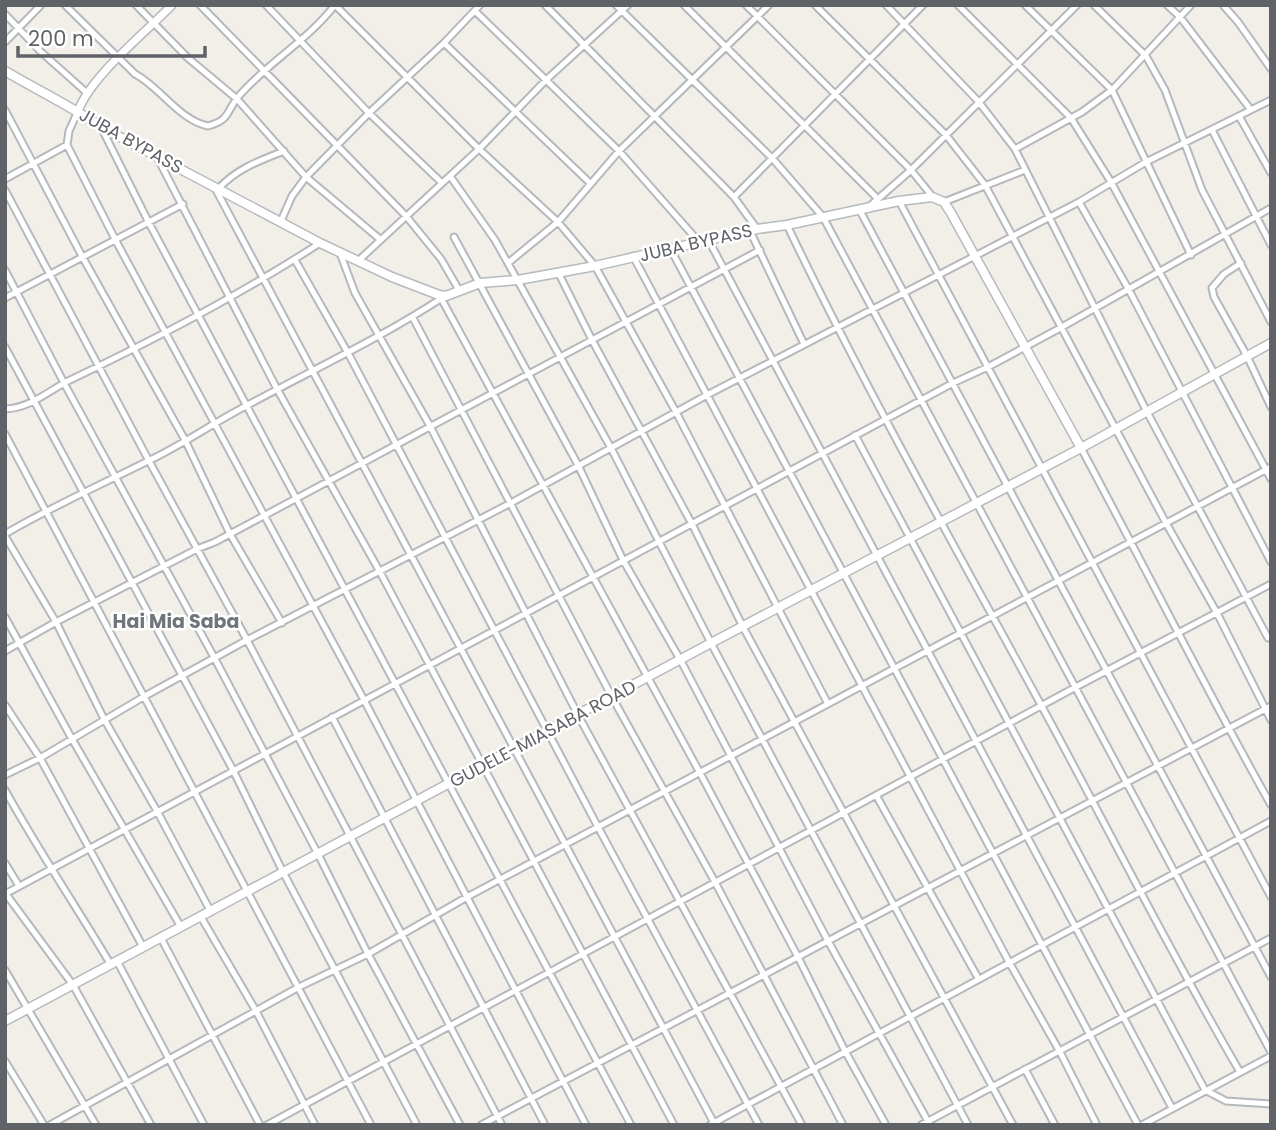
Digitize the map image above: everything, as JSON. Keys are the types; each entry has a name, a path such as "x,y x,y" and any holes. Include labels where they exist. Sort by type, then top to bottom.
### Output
{"main road":[{"name":"JUBA BYPASS","path":"5,71 157,158 216,186 320,243 443,297 480,283 518,280 595,266 870,206 932,197 944,202"},
{"path":"944,202 1081,448 1271,343"},
{"name":"GUDELE-MIASABA ROAD","path":"5,1021 1081,448"}],"street":[{"path":"5,42 41,5"},
{"path":"65,5 118,59 185,114 205,126 220,123 237,99 264,72 300,43 335,5 479,149 558,222 595,266 676,412 828,704"},
{"path":"136,5 188,58 237,99 306,177 380,240"},
{"path":"172,5 87,93 69,131 67,145 116,241 364,699 586,1125"},
{"path":"200,5 405,216 441,259 459,290"},
{"path":"266,5 369,113 442,183"},
{"path":"281,222 292,196 306,177 480,5"},
{"path":"545,5 734,197 754,230 760,250 804,344"},
{"path":"616,5 772,158 823,217 1271,1054 1140,1125 670,248"},
{"path":"358,261 628,5"},
{"path":"684,5 878,199"},
{"path":"746,5 911,170 932,197"},
{"path":"508,263 558,222 619,151 769,5"},
{"path":"815,5 946,135 985,185 1268,707 1271,720"},
{"path":"886,5 978,101 1016,149 1147,412 1268,638"},
{"path":"734,197 923,5"},
{"path":"958,5 1071,118 1111,182 1268,469 1271,479"},
{"path":"1026,5 1112,90 1191,255"},
{"path":"870,206 911,170 1077,5"},
{"path":"1094,5 1146,56 1179,123 1183,144 1202,190 1271,322"},
{"path":"1167,5 1180,17 1251,110"},
{"path":"1016,149 1071,118 1112,90 1191,5"},
{"path":"1223,5 1271,69"},
{"path":"475,11 619,151 704,242 724,270 1172,1108"},
{"path":"5,14 40,51 87,93"},
{"path":"444,43 591,184"},
{"path":"5,775 40,758 104,719 247,640 543,486 707,395 1079,202 1146,162 1270,102"},
{"path":"5,110 83,258 185,440 230,534 282,623"},
{"path":"1239,116 1271,173"},
{"path":"101,127 149,223 631,1125"},
{"path":"1212,130 1271,245"},
{"path":"5,179 67,145"},
{"path":"284,151 247,165 216,186 713,1124 1271,821"},
{"path":"157,158 231,296 277,390 380,572 674,1125"},
{"path":"944,202 1026,170"},
{"path":"450,176 495,240 611,448 711,643 968,1125"},
{"path":"5,190 247,640 502,1125"},
{"path":"899,201 1271,897"},
{"path":"1079,202 1129,290 1271,562"},
{"path":"5,298 183,204"},
{"path":"151,1125 73,985 6,894 855,435 1062,327 1271,208"},
{"path":"859,209 1271,977"},
{"path":"788,225 837,328 1093,800 1188,984 1240,1072"},
{"path":"454,237 578,465 623,560 681,661 828,941 929,1123"},
{"path":"5,409 35,401 64,383 264,278 320,243"},
{"path":"5,651 95,601 230,534 760,250"},
{"path":"339,251 355,293 430,426 578,715 802,1125"},
{"path":"633,257 1097,1125"},
{"path":"295,260 348,353 759,1125"},
{"path":"1241,264 1224,274 1212,288 1214,297 1247,356 1271,407"},
{"path":"5,270 215,659 460,1125"},
{"path":"558,272 592,341 692,524 743,627 1013,1125"},
{"path":"211,912 157,810 104,719 56,622 5,535 379,337 443,297 749,864 886,1125"},
{"path":"413,318 612,697 716,882 844,1125"},
{"path":"5,347 233,770 284,873 417,1125"},
{"path":"5,434 371,1125"},
{"path":"855,435 1205,1090 1226,1101 1271,1104"},
{"path":"1081,448 1180,632 1228,729 1271,805"},
{"path":"50,1125 299,987 368,954 467,897 1268,469"},
{"path":"267,1125 1271,584"},
{"path":"5,617 181,927"},
{"path":"5,705 40,758 143,947"},
{"path":"481,1125 1268,707"},
{"path":"332,717 545,1125"},
{"path":"5,790 35,844 114,963 171,1060 204,1125"},
{"path":"876,795 978,978"},
{"path":"5,863 19,886"},
{"path":"201,917 256,1011 315,1125"},
{"path":"161,938 260,1125"},
{"path":"922,1125 1271,938"},
{"path":"5,970 96,1125"},
{"path":"5,1061 44,1125"},
{"path":"1026,1069 1055,1125"}],"district":[{"name":"Hai Mia Saba","path":"176,621"}]}
